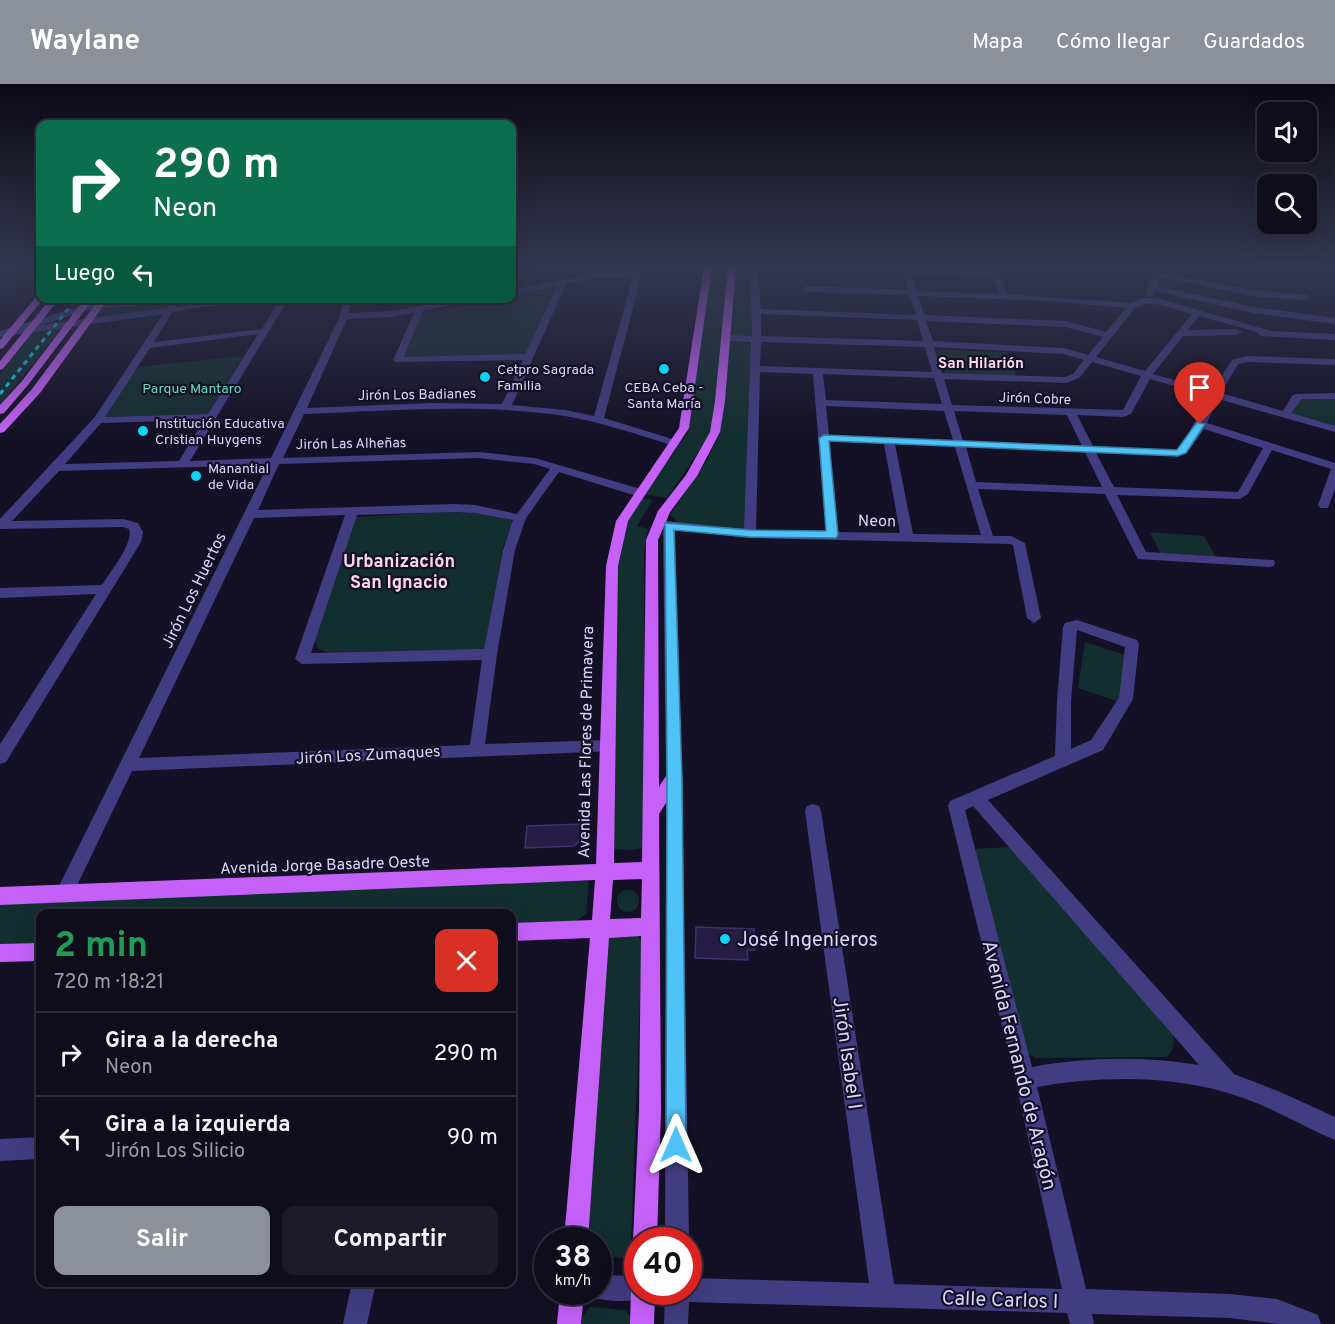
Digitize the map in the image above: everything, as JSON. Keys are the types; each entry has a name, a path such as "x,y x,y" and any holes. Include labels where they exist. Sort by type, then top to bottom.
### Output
{"main road":[{"path":"0,346 19,324"},
{"path":"0,367 35,324"},
{"path":"0,430 36,391 87,324"},
{"name":"Avenida Las Flores de Primavera","path":"577,1227 605,872 612,566 618,532 628,511 675,443 687,418 700,324"},
{"path":"646,1227 650,1111 650,927 653,810 652,540 713,439 720,401 726,324"},
{"path":"0,411 70,325"},
{"path":"653,810 674,778"},
{"name":"Avenida Jorge Basadre Oeste","path":"0,896 651,870"},
{"path":"516,932 650,927"},
{"path":"0,953 36,952"},
{"path":"569,1324 571,1305"},
{"path":"642,1324 643,1305"}],"street":[{"path":"32,328 43,324"},
{"path":"0,334 75,324"},
{"path":"0,525 56,468 98,420 161,324"},
{"path":"182,465 269,324"},
{"name":"Jirón Los Huertos","path":"64,894 340,324"},
{"path":"413,324 398,360 528,357"},
{"path":"506,407 543,324"},
{"path":"598,420 624,324"},
{"path":"750,534 757,324"},
{"path":"922,324 961,445 988,540"},
{"path":"1063,324 1107,335"},
{"path":"755,369 1066,380 1076,376 1117,324"},
{"name":"Jirón Cobre","path":"821,403 1123,414 1147,375 1188,324"},
{"path":"1236,324 1269,333"},
{"path":"148,345 264,331"},
{"path":"1180,333 1211,331 1335,338"},
{"path":"1316,336 1335,357"},
{"path":"725,338 1064,351 1335,429"},
{"path":"824,438 1178,453 1183,451 1200,424 1231,365 1239,360 1335,362"},
{"path":"818,372 832,535"},
{"path":"1285,416 1296,398 1300,396 1335,396"},
{"name":"Jirón Los Badianes","path":"300,411 506,407 598,420 675,443"},
{"path":"1071,413 1142,556 1269,562"},
{"path":"98,420 210,417"},
{"path":"1200,424 1335,467"},
{"path":"889,442 908,537"},
{"path":"973,485 1242,494 1269,446"},
{"name":"Jirón Las Alheñas","path":"56,468 478,455 518,459 557,467 640,493"},
{"path":"477,749 490,654 509,550 520,518 557,467"},
{"path":"1324,505 1335,472"},
{"path":"249,514 454,508 484,510 520,518"},
{"path":"352,511 302,659 490,654"},
{"path":"0,525 111,523 134,526 137,532 135,542 0,757"},
{"path":"663,525 674,778 676,1227"},
{"name":"Neon","path":"663,525 750,534 1011,540 1019,543 1034,618"},
{"path":"0,593 105,589"},
{"path":"1063,759 1064,701 1070,627 1077,625 1132,644 1126,699 1097,745 976,799 1228,1083"},
{"name":"Jirón Los Zumaques","path":"127,765 477,749 608,746"},
{"name":"Avenida Fernando de Aragón","path":"976,799 956,806 1025,1079 1079,1312"},
{"name":"Jirón Isabel I","path":"813,811 883,1295"},
{"path":"1025,1079 1054,1073 1134,1070 1185,1075 1228,1083 1274,1099 1335,1129"},
{"path":"0,1150 36,1148"},
{"path":"355,1324 363,1287"},
{"name":"Calle Carlos I","path":"702,1290 883,1295 1079,1312 1265,1309 1277,1311 1308,1324"},
{"path":"676,1324 677,1305"}],"green space":[{"path":"417,324 539,324 525,355 404,359"},
{"path":"703,324 723,324 714,420 707,439 667,498 644,494 687,434"},
{"path":"731,324 752,324 750,337 730,336"},
{"path":"62,328 0,405 0,374 32,333"},
{"path":"733,341 751,344 746,531 680,524 670,515 707,460 719,435 729,343"},
{"path":"937,350 1007,352 1017,378 946,376"},
{"name":"Parque Mantaro","path":"243,356 208,414 104,417 137,367"},
{"path":"1335,398 1335,427 1290,415 1299,400"},
{"path":"642,498 653,500 637,526 648,529 644,552 644,848 611,849 617,560 622,530"},
{"path":"444,512 490,514 507,518 513,522 503,547 484,650 328,652 318,649 315,639 356,517"},
{"path":"1150,532 1204,536 1216,557 1160,553"},
{"path":"1085,642 1128,656 1122,703 1078,688"},
{"path":"1010,847 1172,1031 1174,1045 1167,1057 1035,1058 1026,1052 973,849"},
{"path":"578,879 589,882 586,914 575,922 516,925 516,909 36,909 36,944 0,946 0,904"},
{"path":"628,890 636,893 639,901 636,909 628,912 620,909 617,901 620,893"},
{"path":"617,935 638,935 642,945 632,1227 624,1227 624,1258 612,1257 612,1227 586,1227 608,939"},
{"path":"590,1307 625,1310 632,1318 631,1324 582,1324 582,1318"}],"building":[{"path":"583,824 583,838 574,846 525,848 527,826"},
{"name":"José Ingenieros","path":"696,927 754,929 755,950 747,950 748,960 695,958"}],"railway":[{"path":"0,394 56,324"}],"place":[{"name":"CEBA Ceba - Santa María","path":"664,369"},
{"name":"Cetpro Sagrada Familia","path":"485,377"},
{"name":"Institución Educativa Cristian Huygens","path":"143,431"},
{"name":"Manantial de Vida","path":"196,476"},
{"name":"José Ingenieros","path":"725,939"}],"district":[{"name":"San Hilarión","path":"981,363"},
{"name":"Urbanización San Ignacio","path":"399,571"}],"route":[{"path":"676,1145 674,778 669,526 750,534 832,535 824,438 1178,453 1183,451 1200,424"}]}
